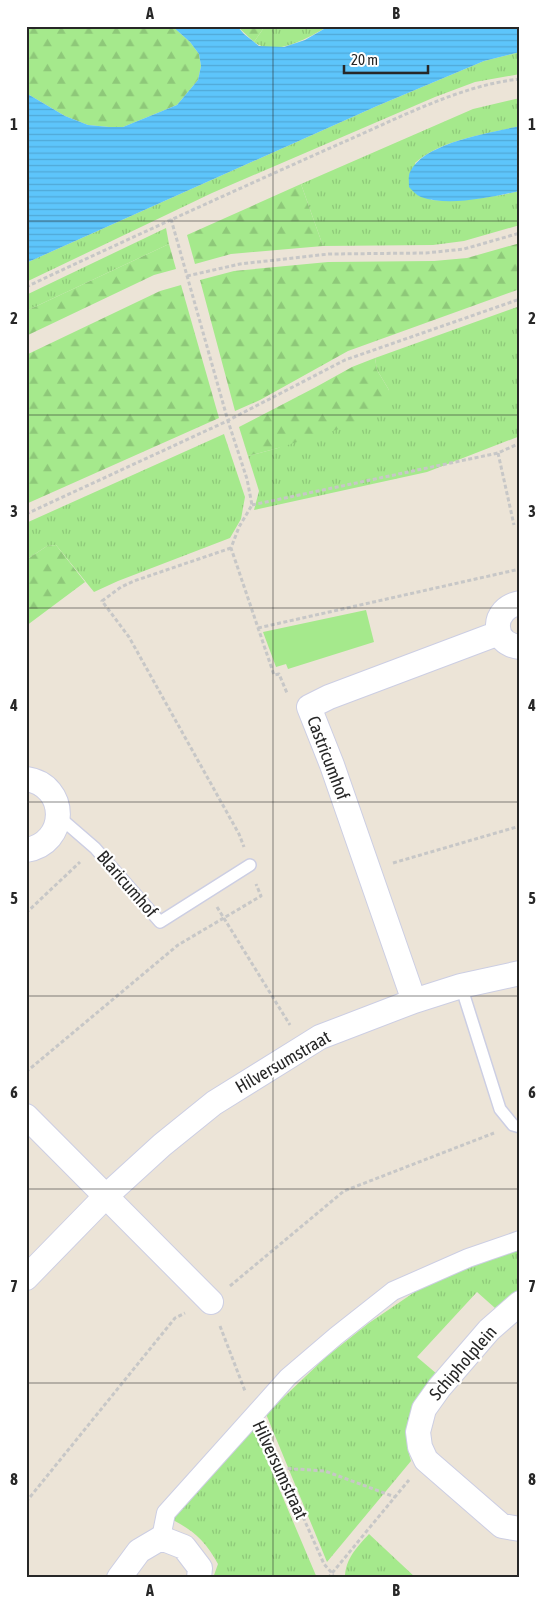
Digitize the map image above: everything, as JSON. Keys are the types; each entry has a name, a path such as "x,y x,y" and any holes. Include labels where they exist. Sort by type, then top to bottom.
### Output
{"street":[{"path":"520,603 513,604 502,613 498,626 499,633 507,644 520,647"},
{"name":"Castricumhof","path":"414,1001 332,765 308,707 329,697 499,633"},
{"path":"26,779 34,780 52,794 57,805 58,816 56,828 49,838 40,846 26,850"},
{"name":"Hilversumstraat","path":"26,1278 105,1197 162,1144 214,1103 320,1037 414,1001 460,986 520,972"},
{"path":"26,1116 211,1302"},
{"path":"161,1538 166,1513 288,1377 336,1336 393,1292 468,1258 520,1240"},
{"name":"Schipholplein","path":"426,1460 420,1447 418,1432 424,1409 439,1388 489,1330 520,1303"},
{"path":"426,1460 502,1526 515,1530 520,1529"},
{"path":"119,1578 139,1550 161,1538 184,1547 200,1568 199,1578"}],"lane":[{"name":"Blaricumhof","path":"58,816 95,848 160,922 250,865"},
{"path":"460,986 500,1109 517,1126"}],"path":[{"path":"26,287 171,218 412,112 475,88 500,81 520,79"},
{"path":"171,218 228,421 247,479 252,505 239,527 231,548 274,675 279,674 288,694 308,707"},
{"path":"187,276 240,264 329,254 426,253 464,249 520,233"},
{"path":"26,514 228,421 346,360 520,299"},
{"path":"252,505 498,452 520,443"},
{"path":"498,452 514,525"},
{"path":"26,1072 178,945 261,896 239,834 129,637 102,601 121,587 231,548"},
{"path":"258,628 520,569"},
{"path":"368,870 520,826"},
{"path":"26,913 95,848"},
{"path":"207,892 304,1047"},
{"path":"26,1502 175,1318 211,1302 344,1191 517,1126"},
{"name":"Hilversumstraat","path":"211,1302 254,1414 260,1422 324,1564 332,1572 334,1578"},
{"path":"328,1578 426,1460"},
{"path":"280,1468 325,1471 395,1497"}],"green space":[{"path":"26,26 172,26 190,42 199,54 201,66 198,80 177,105 123,127 88,125 65,116 26,93"},
{"path":"237,26 265,26 254,42"},
{"path":"265,26 329,26 292,44 272,48 254,42"},
{"path":"520,52 520,74 475,82 435,97 212,193 26,282 26,263 377,106 484,61"},
{"path":"520,98 520,126 451,143 438,148 415,163 431,200 498,196 520,191 520,225 464,241 433,245 323,246 301,184 473,109"},
{"path":"301,184 323,246 231,254 195,264 187,235"},
{"path":"166,228 169,244 26,311 26,295"},
{"path":"520,243 520,289 348,351 260,400 235,411 200,280 234,271 328,262 434,261 467,258"},
{"path":"169,244 176,269 154,275 26,336 26,311"},
{"path":"181,285 219,418 26,504 26,355 160,291"},
{"path":"520,306 520,436 427,472 254,510 259,491 248,456 278,448 389,390 377,370 375,358"},
{"path":"375,358 377,370 389,390 385,405 371,419 248,456 239,427 352,367"},
{"path":"224,434 245,497 241,519 230,538 94,592 56,545 47,546 26,560 26,523"},
{"path":"56,545 85,582 26,626 26,560 47,546"},
{"path":"366,610 374,642 288,669 286,664 276,667 263,632"},
{"path":"520,1245 520,1288 495,1308 477,1292 417,1357 437,1374 408,1436 411,1461 327,1562 266,1414 326,1357 369,1323 428,1283"},
{"path":"253,1427 317,1578 213,1578 218,1564 208,1548 198,1536 169,1518"},
{"path":"369,1534 416,1578 345,1578 349,1559"}],"water":[{"path":"172,26 237,26 259,46 284,47 305,40 329,26 520,26 520,52 484,61 377,106 26,263 26,93 65,116 88,125 109,127 123,127 177,105 198,80 201,66 199,54 190,42"},
{"path":"520,126 520,191 470,200 444,201 421,197 409,187 410,172 429,153 459,140"}]}
